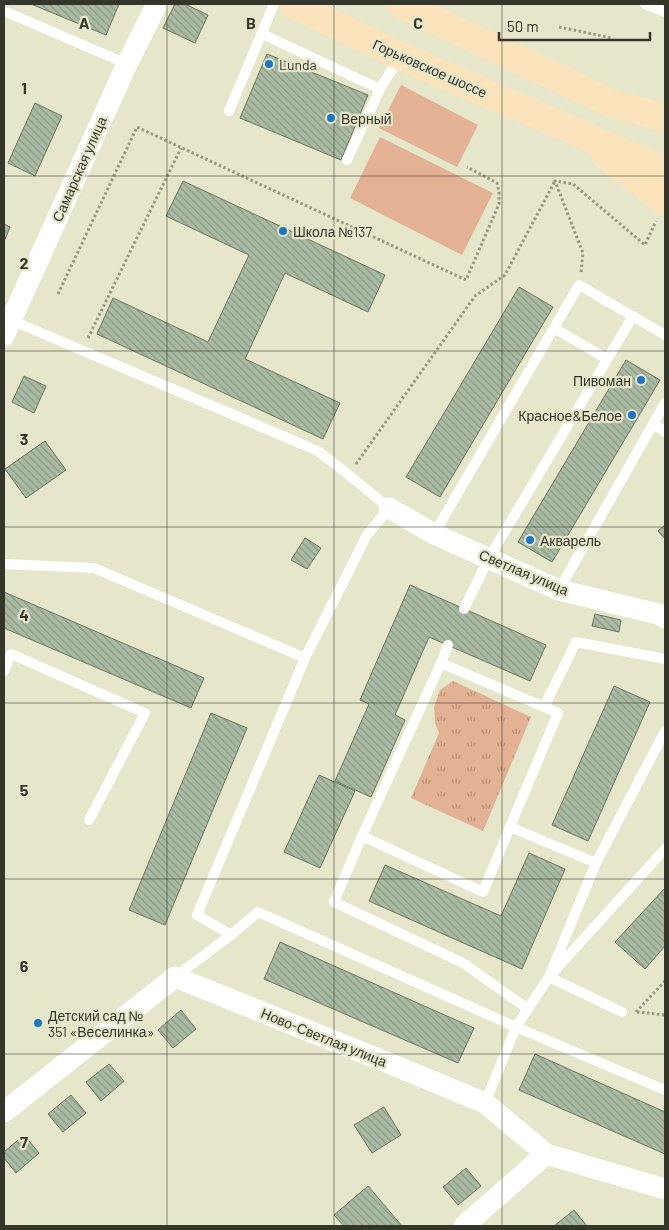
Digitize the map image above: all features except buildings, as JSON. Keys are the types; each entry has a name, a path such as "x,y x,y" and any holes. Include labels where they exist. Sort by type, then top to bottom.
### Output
{"main road":[{"name":"Горьковское шоссе","path":"292,4 400,56 570,129"},
{"path":"401,4 665,130"},
{"path":"611,103 665,118"},
{"path":"570,129 665,171"},
{"path":"570,129 665,202"}],"street":[{"name":"Самарская улица","path":"7,328 127,64 157,4"},
{"name":"Светлая улица","path":"389,508 434,534 559,590 658,614 665,618"},
{"name":"Ново-Светлая улица","path":"175,977 485,1103 546,1154 665,1189"},
{"path":"4,1112 175,977"},
{"path":"464,1226 546,1154"}],"lane":[{"path":"229,110 274,4"},
{"path":"645,4 665,12"},
{"path":"4,11 127,64"},
{"path":"262,34 380,89"},
{"path":"347,160 380,89 400,56"},
{"path":"434,534 579,285 665,335"},
{"path":"464,609 488,558 633,316"},
{"path":"7,328 82,351 318,451 389,508 367,535 305,658 197,915 231,935"},
{"path":"554,328 607,359"},
{"path":"559,590 665,403"},
{"path":"654,424 665,432"},
{"path":"4,564 94,568 305,658"},
{"path":"544,708 576,642 665,659"},
{"path":"448,645 334,902 463,963 528,1009"},
{"path":"4,672 11,654 145,713 89,820"},
{"path":"362,836 483,892 558,713 441,663"},
{"path":"549,977 596,863 665,731"},
{"path":"510,827 596,863"},
{"path":"485,1103 516,1027 549,977 665,849"},
{"path":"175,977 258,912 516,1027 665,1090"},
{"path":"549,977 622,1012"}],"path":[{"path":"559,27 612,38"},
{"path":"58,294 136,127 466,280 499,204 497,183 467,167"},
{"path":"82,351 182,148"},
{"path":"555,180 573,184 645,245"},
{"path":"555,180 583,252 579,285"},
{"path":"349,475 475,296 505,275 555,180"},
{"path":"636,1012 665,981"},
{"path":"622,1012 665,1015"}],"green space":[{"path":"401,85 478,125 457,167 379,128"},
{"path":"380,137 493,193 462,255 350,198"},
{"path":"453,681 531,717 483,831 411,798 439,733 435,723 434,707 440,690"}],"place":[{"name":"Lunda","path":"269,64"},
{"name":"Верный","path":"331,118"},
{"name":"Школа №137","path":"283,231"},
{"name":"Пивоман","path":"641,380"},
{"name":"Красное&Белое","path":"632,415"},
{"name":"Акварель","path":"530,540"},
{"name":"Детский сад № 351 «Веселинка»","path":"38,1023"}]}
